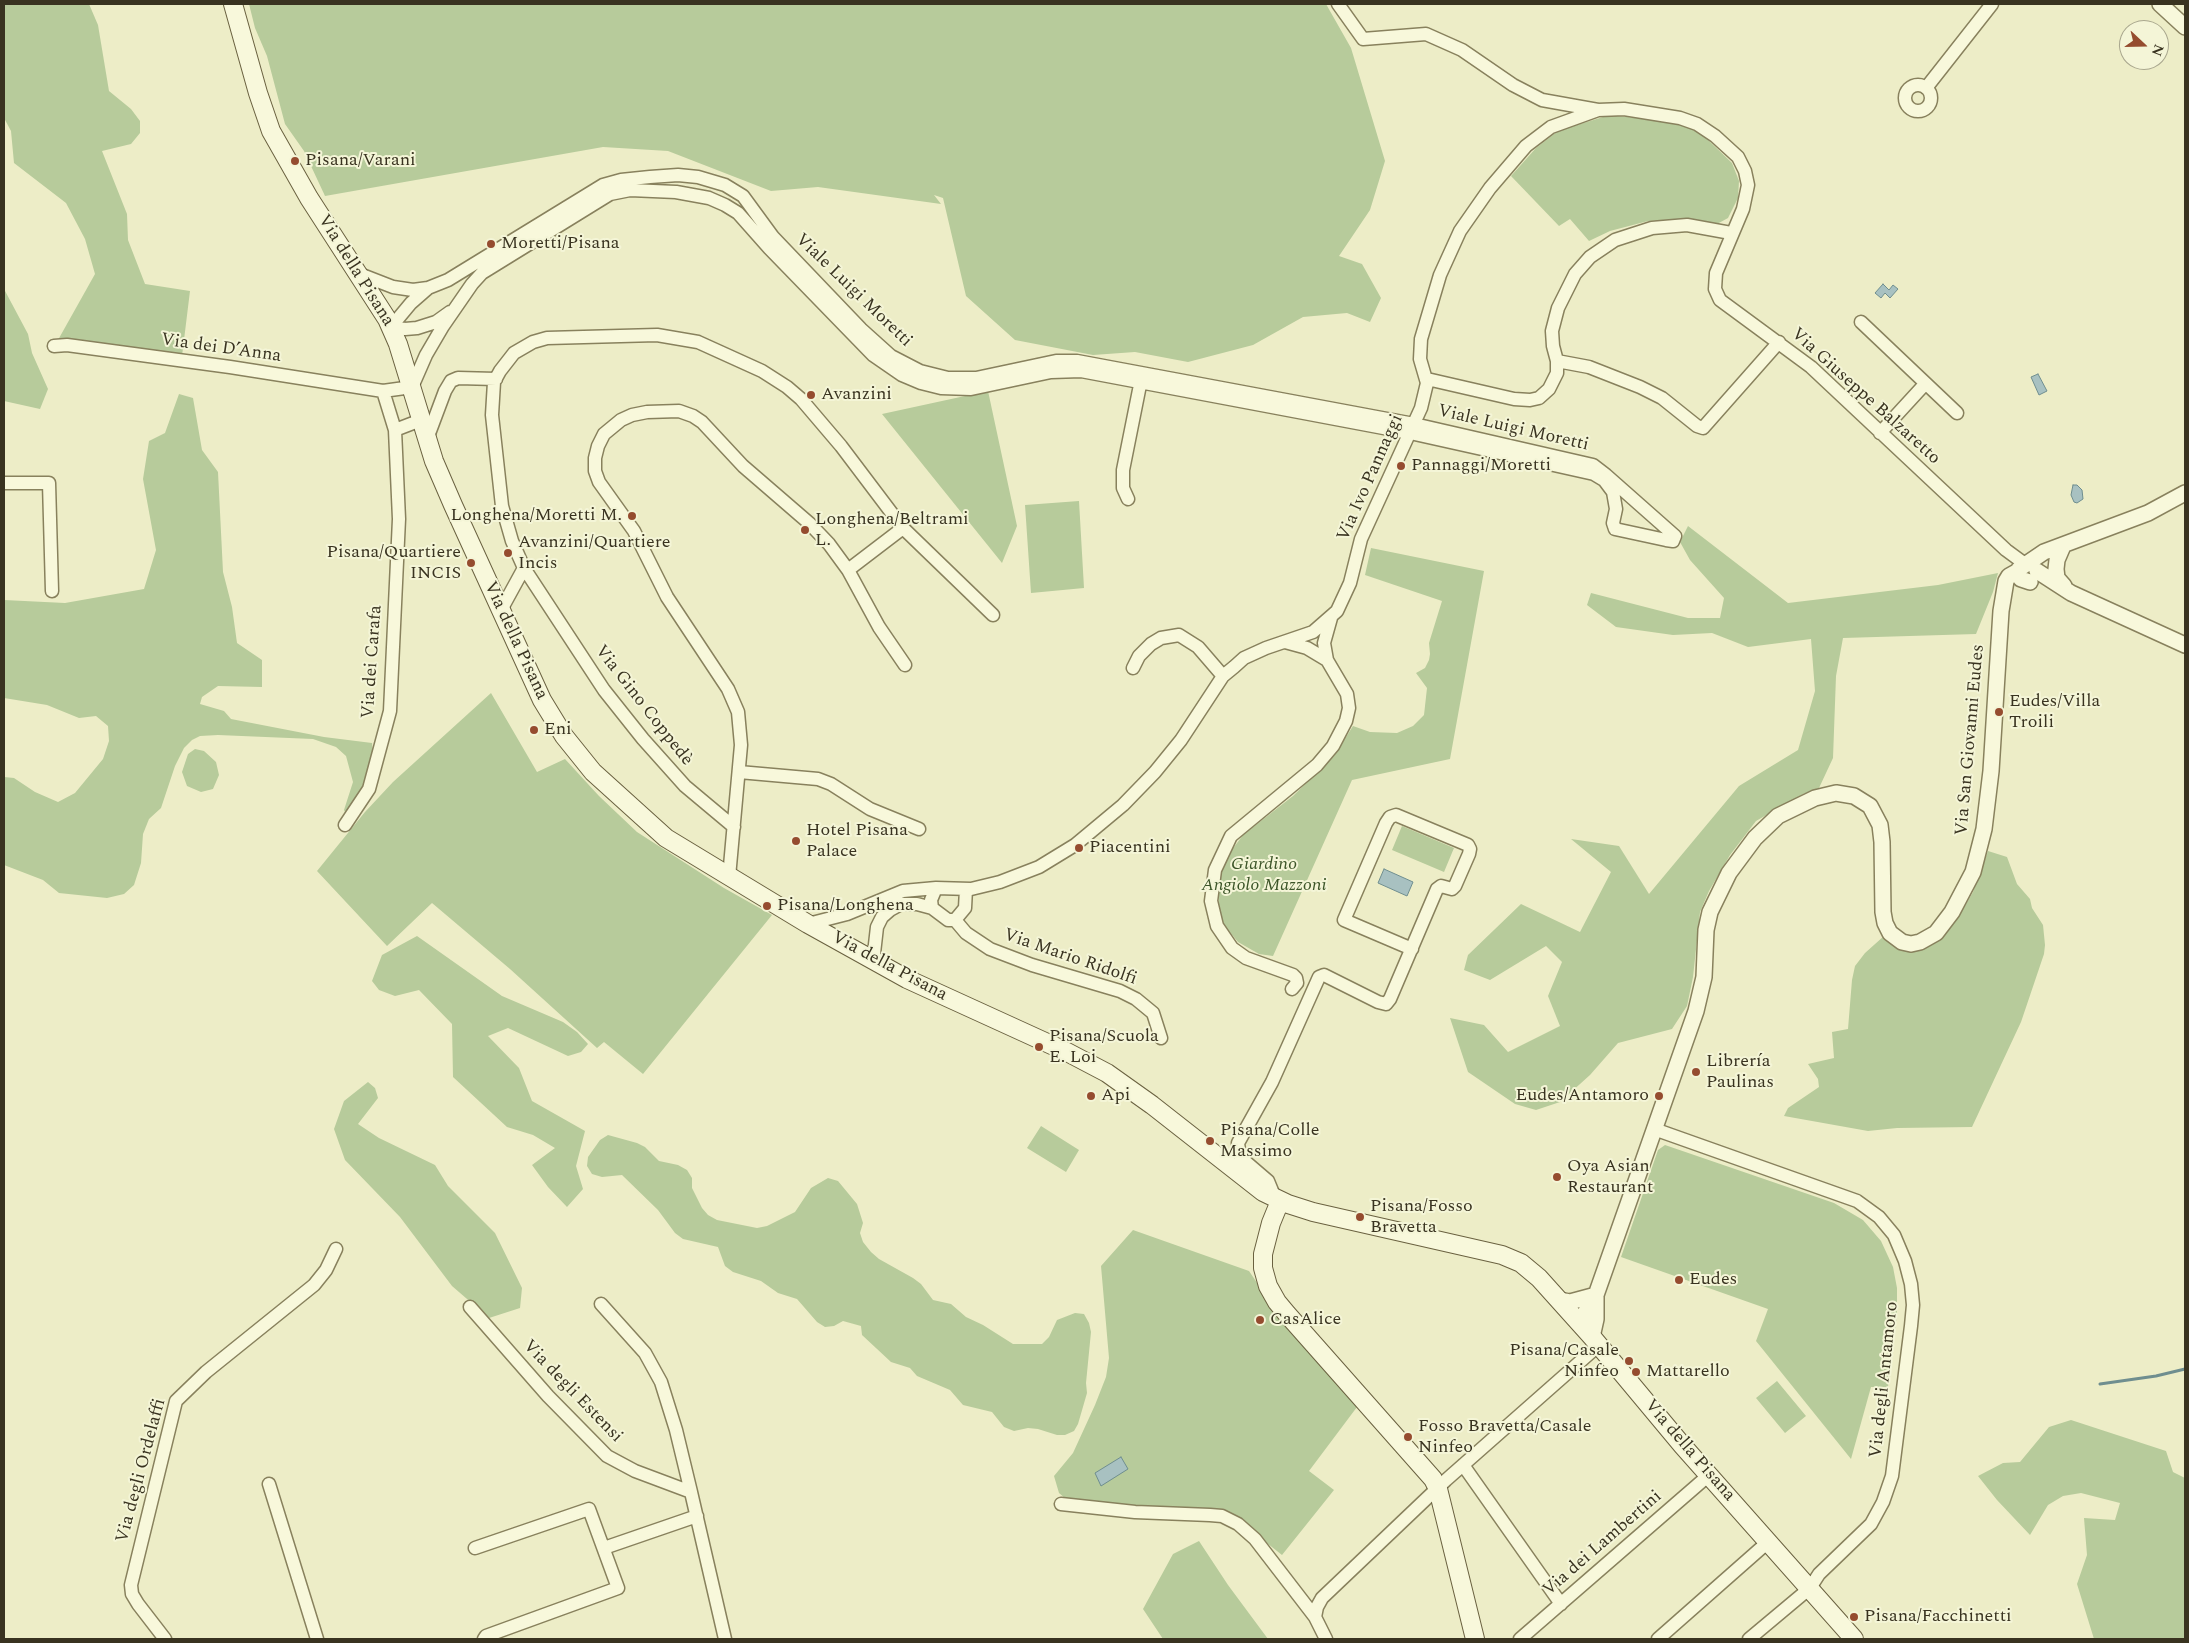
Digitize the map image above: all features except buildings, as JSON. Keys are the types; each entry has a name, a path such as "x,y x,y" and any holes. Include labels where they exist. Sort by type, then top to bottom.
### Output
{"main road":[{"name":"Via della Pisana","path":"233,4 258,93 271,131 309,198 391,327 444,484 545,704 564,736 584,763 619,798 666,838 874,962 945,998 1067,1052 1107,1072 1158,1109 1256,1188 1277,1200 1318,1214 1507,1256 1528,1268 1596,1341 1709,1475 1854,1639"},
{"path":"1277,1200 1263,1254 1264,1272 1270,1292 1287,1314 1421,1463 1438,1489 1475,1639"}],"street":[{"name":"Via Giuseppe Balzaretto","path":"1338,4 1363,39 1426,34 1458,48 1513,85 1535,97 1549,102 1598,110 1632,110 1685,119 1702,126 1726,145 1741,162 1748,185 1743,209 1716,273 1714,284 1716,294 1726,306 1779,342 1819,374 2028,572"},
{"path":"1926,88 1992,4"},
{"path":"2160,4 2185,27"},
{"path":"1598,110 1555,125 1534,140 1506,168 1468,218 1440,275 1425,321 1419,351 1427,379 1514,399 1534,400 1546,393 1557,373 1557,361 1552,339 1558,308 1575,274 1597,252 1610,243 1635,233 1669,226 1687,225 1731,234"},
{"name":"Viale Luigi Moretti","path":"358,273 393,287 413,290 428,288 448,280 592,190 610,183 650,177 693,176 725,185 745,199 774,237 862,328 886,352 910,367 941,377 961,379 984,377 1064,361 1083,362 1141,378"},
{"path":"662,191 671,182 684,181 708,185 745,199"},
{"name":"Viale Luigi Moretti","path":"412,387 429,350 472,284 484,271 605,196 620,191 686,193 725,204 738,213 769,248 873,355 892,369 911,379 940,388 965,389 1068,370 1141,378 1412,429 1582,461 1601,470 1674,535 1674,540 1637,535 1614,529 1613,523 1616,509 1614,495 1604,480 1594,474 1412,429"},
{"name":"Viale Luigi Moretti","path":"428,288 411,302 391,327 405,330 422,327 436,322 456,308"},
{"path":"1861,322 1957,413"},
{"path":"428,439 445,390 451,381 458,378 496,379 514,353 542,339 647,335 698,342 762,371 797,395 841,446 903,528 993,615"},
{"path":"1557,361 1589,367 1640,387 1662,398 1697,426 1703,428 1779,342"},
{"name":"Via dei D’Anna","path":"54,346 67,346 230,367 383,391 412,387"},
{"path":"1128,499 1123,488 1123,470 1141,378"},
{"name":"Via Gino Coppedè","path":"496,379 492,392 492,415 502,506 512,541 524,568 604,690 643,740 685,786 734,827"},
{"name":"Via Ivo Pannaggi","path":"966,889 1000,882 1029,872 1064,852 1099,826 1136,793 1164,762 1223,676 1255,652 1308,634 1332,616 1347,592 1361,539 1412,429 1423,401 1427,379"},
{"path":"1880,432 1925,384"},
{"name":"Via dei Carafa","path":"345,825 369,789 390,711 399,518 395,430 383,391"},
{"path":"729,877 739,772 740,722 728,689 673,607 629,523 599,482 595,471 595,458 600,440 614,424 632,415 670,411 693,416 706,426 748,470 818,532 848,570 879,627 905,665"},
{"path":"395,430 421,420"},
{"path":"4,483 49,483 52,591"},
{"path":"2071,593 2056,574 2057,560 2063,546 2148,513 2185,493"},
{"path":"1616,509 1629,496"},
{"path":"1637,535 1648,528 1650,514"},
{"path":"848,570 903,528"},
{"name":"Via San Giovanni Eudes","path":"1579,1323 1596,1295 1701,995 1705,972 1706,930 1712,906 1739,858 1772,820 1793,808 1827,794 1841,793 1858,797 1873,810 1880,829 1882,912 1890,933 1897,940 1911,944 1923,941 1936,933 1952,912 1973,872 1984,829 1990,778 2002,604 2028,572 2063,546"},
{"path":"501,610 524,568"},
{"path":"2028,572 2185,645"},
{"path":"1292,989 1297,983 1293,975 1246,958 1225,940 1214,920 1211,894 1215,870 1231,836 1247,820 1316,765 1333,746 1343,728 1348,713 1347,694 1327,660 1324,643 1332,616"},
{"path":"1133,668 1144,650 1151,644 1161,638 1179,635 1198,646 1223,676"},
{"path":"1285,642 1307,648 1327,660"},
{"path":"739,772 818,779 836,787 870,809 919,829"},
{"path":"1277,1200 1268,1181 1240,1157 1238,1143 1272,1082 1319,977 1324,975 1378,1002 1386,1004 1390,999 1412,949 1437,889 1440,886 1452,889 1455,886 1470,849 1468,845 1396,815 1390,817 1386,823 1344,920 1412,949"},
{"path":"932,908 931,900 936,888"},
{"path":"808,924 864,908 903,891 936,888 966,889 965,908 955,920 946,919 932,908 918,904 901,904 888,912 878,924 875,934 874,962"},
{"path":"864,908 878,924"},
{"name":"Via Mario Ridolfi","path":"955,920 966,933 990,949 1032,965 1120,991 1136,999 1153,1013 1161,1038"},
{"name":"Via degli Antamoro","path":"1654,1129 1857,1201 1879,1217 1887,1225 1897,1241 1905,1261 1912,1294 1912,1326 1890,1485 1883,1502 1871,1524 1820,1574 1810,1588 1749,1639"},
{"name":"Via degli Ordelaffi","path":"165,1639 138,1604 132,1594 131,1584 176,1401 206,1372 314,1285 326,1270 336,1249"},
{"path":"1559,1300 1570,1302 1596,1295"},
{"name":"Via San Giovanni Eudes","path":"1596,1295 1596,1341"},
{"path":"602,1304 645,1353 661,1382 676,1430 725,1639"},
{"name":"Via degli Estensi","path":"470,1307 538,1386 607,1456 635,1472 691,1492"},
{"path":"1315,1617 1317,1607 1322,1598 1596,1341"},
{"path":"1463,1465 1561,1604"},
{"name":"Via dei Lambertini","path":"1520,1639 1709,1475"},
{"path":"269,1484 317,1639"},
{"path":"1061,1504 1136,1512 1222,1516 1238,1524 1255,1539 1315,1617 1326,1639"},
{"path":"475,1548 589,1509 618,1588 485,1637"},
{"path":"604,1548 697,1516"},
{"path":"1658,1639 1768,1542"}],"green space":[{"path":"4,4 89,4 98,25 109,91 131,109 140,121 140,133 131,144 102,151 127,214 128,240 145,284 190,291 182,356 58,340 95,274 85,239 66,203 14,163 11,131 4,118"},
{"path":"249,4 1326,4 1351,48 1385,161 1370,210 1339,256 1362,264 1381,298 1370,322 1347,313 1303,317 1253,345 1188,362 1135,352 1093,355 1015,340 966,296 943,198 934,195 941,204 818,187 771,191 668,151 603,147 325,196 304,151 285,124 267,56 255,28"},
{"path":"1616,116 1669,121 1688,126 1706,138 1732,163 1739,181 1738,198 1728,218 1717,224 1688,219 1648,221 1610,231 1589,241 1570,219 1559,226 1511,176 1536,148 1558,131 1603,117"},
{"path":"4,289 28,334 32,353 48,389 40,409 4,401"},
{"path":"988,391 1017,526 1002,563 882,414"},
{"path":"179,394 193,398 202,450 218,472 223,572 232,607 237,643 262,660 262,687 218,686 202,697 200,704 224,711 231,719 324,737 372,743 373,754 366,781 356,804 346,814 344,810 353,782 346,756 336,747 313,739 200,736 192,740 184,748 175,766 161,808 149,819 143,834 141,863 134,885 124,894 107,898 59,893 43,880 4,865 4,777 14,778 35,792 58,802 75,793 103,759 109,741 108,726 96,716 79,718 47,705 4,698 4,600 65,603 144,589 156,550 143,479 149,441 165,433"},
{"path":"1079,501 1084,588 1031,593 1025,505"},
{"path":"1688,526 1788,603 1938,585 1998,573 1993,592 1976,634 1843,638 1836,676 1833,758 1819,788 1803,794 1756,821 1730,855 1709,891 1700,912 1693,977 1687,1006 1672,1029 1618,1043 1590,1075 1560,1102 1536,1110 1515,1104 1468,1072 1450,1018 1484,1025 1508,1052 1560,1026 1548,996 1562,962 1546,946 1490,980 1464,970 1468,955 1521,904 1580,932 1611,872 1571,839 1619,846 1649,894 1739,786 1798,750 1815,691 1811,639 1748,647 1712,633 1673,635 1616,627 1587,605 1591,593 1688,618 1720,618 1724,598 1690,560 1680,542"},
{"name":"Giardino Angiolo Mazzoni","path":"1371,548 1484,571 1450,759 1352,780 1273,956 1259,954 1238,942 1224,925 1218,908 1220,877 1228,855 1243,835 1293,796 1334,756 1353,726 1370,732 1397,733 1413,726 1424,715 1427,688 1416,673 1425,668 1429,660 1429,643 1442,601 1365,575"},
{"path":"491,693 537,772 565,759 599,796 637,832 724,888 772,915 643,1074 604,1042 597,1048 510,969 432,903 387,946 317,871 365,812 393,782"},
{"path":"195,749 204,751 216,762 219,775 213,789 201,792 187,786 182,772 188,754"},
{"path":"1402,826 1454,848 1444,872 1392,850"},
{"path":"1988,851 2007,857 2017,884 2030,899 2032,908 2043,925 2045,945 2044,954 2021,1022 1972,1127 1897,1128 1868,1131 1784,1116 1788,1108 1819,1087 1818,1079 1808,1064 1834,1058 1832,1032 1848,1029 1855,966 1865,953 1884,936 1942,937 1958,918 1973,892"},
{"path":"417,936 502,996 563,1022 577,1032 588,1044 581,1052 568,1056 508,1028 488,1036 519,1068 532,1101 585,1131 576,1166 583,1189 567,1207 548,1187 532,1165 555,1148 533,1135 507,1127 453,1077 452,1024 419,990 395,996 379,990 372,981 382,955"},
{"path":"368,1082 375,1088 378,1098 358,1124 379,1138 435,1165 448,1186 495,1233 522,1288 520,1308 489,1318 452,1286 400,1217 345,1160 334,1129 344,1101"},
{"path":"1041,1126 1079,1150 1066,1172 1027,1148"},
{"path":"608,1135 637,1143 645,1147 659,1161 678,1165 687,1170 692,1178 692,1188 702,1208 708,1215 717,1220 757,1228 767,1226 795,1212 811,1188 828,1178 838,1181 857,1204 863,1223 860,1233 863,1242 871,1252 879,1259 921,1284 933,1300 951,1304 966,1317 983,1325 1013,1344 1042,1344 1049,1337 1057,1320 1075,1313 1084,1314 1091,1332 1086,1383 1087,1393 1078,1424 1074,1431 1065,1435 1057,1435 1038,1429 1028,1428 1014,1431 1004,1427 992,1412 963,1405 950,1390 917,1376 910,1368 891,1362 862,1335 861,1326 843,1321 834,1326 825,1327 817,1322 797,1299 778,1293 761,1281 733,1272 725,1266 718,1247 683,1239 675,1233 658,1210 622,1175 602,1177 592,1174 587,1166 588,1157 600,1140"},
{"path":"1665,1145 1834,1203 1863,1220 1881,1241 1893,1267 1897,1288 1897,1314 1888,1387 1871,1387 1851,1459 1756,1341 1768,1309 1621,1257 1658,1150"},
{"path":"1133,1230 1249,1271 1285,1324 1357,1407 1309,1471 1334,1490 1282,1555 1224,1509 1145,1509 1066,1499 1059,1493 1054,1476 1073,1453 1106,1377 1109,1358 1101,1266"},
{"path":"1777,1381 1806,1416 1785,1433 1756,1398"},
{"path":"2071,1420 2166,1451 2173,1472 2185,1478 2185,1639 2094,1639 2077,1584 2087,1555 2084,1518 2115,1520 2120,1503 2081,1493 2063,1496 2048,1505 2030,1535 1997,1500 1978,1476 2003,1463 2020,1462 2049,1427"},
{"path":"1199,1541 1228,1585 1268,1639 1163,1639 1143,1609 1173,1554"}],"water":[{"path":"1883,284 1889,290 1893,285 1898,289 1890,298 1885,293 1881,298 1875,293"},
{"path":"2038,374 2047,391 2039,395 2031,377"},
{"path":"2073,485 2077,485 2082,490 2083,499 2077,503 2074,502 2071,495"},
{"path":"1384,869 1413,882 1407,896 1378,883"},
{"path":"1121,1457 1128,1469 1101,1486 1095,1473"}],"waterway":[{"path":"2100,1384 2156,1376 2185,1369"}],"place":[{"name":"Pisana/Varani","path":"295,161"},
{"name":"Moretti/Pisana","path":"491,244"},
{"name":"Avanzini","path":"811,395"},
{"name":"Pannaggi/Moretti","path":"1401,466"},
{"name":"Longhena/Moretti M.","path":"632,516"},
{"name":"Longhena/Beltrami L.","path":"805,530"},
{"name":"Avanzini/Quartiere Incis","path":"508,553"},
{"name":"Pisana/Quartiere INCIS","path":"471,563"},
{"name":"Eudes/Villa Troili","path":"1999,712"},
{"name":"Eni","path":"534,730"},
{"name":"Hotel Pisana Palace","path":"796,841"},
{"name":"Piacentini","path":"1079,848"},
{"name":"Pisana/Longhena","path":"767,906"},
{"name":"Pisana/Scuola E. Loi","path":"1039,1047"},
{"name":"Librería Paulinas","path":"1696,1072"},
{"name":"Api","path":"1091,1096"},
{"name":"Eudes/Antamoro","path":"1659,1096"},
{"name":"Pisana/Colle Massimo","path":"1210,1141"},
{"name":"Oya Asian Restaurant","path":"1557,1177"},
{"name":"Pisana/Fosso Bravetta","path":"1360,1217"},
{"name":"Eudes","path":"1679,1280"},
{"name":"CasAlice","path":"1260,1320"},
{"name":"Pisana/Casale Ninfeo","path":"1629,1361"},
{"name":"Mattarello","path":"1636,1372"},
{"name":"Fosso Bravetta/Casale Ninfeo","path":"1408,1437"},
{"name":"Pisana/Facchinetti","path":"1854,1617"}]}
